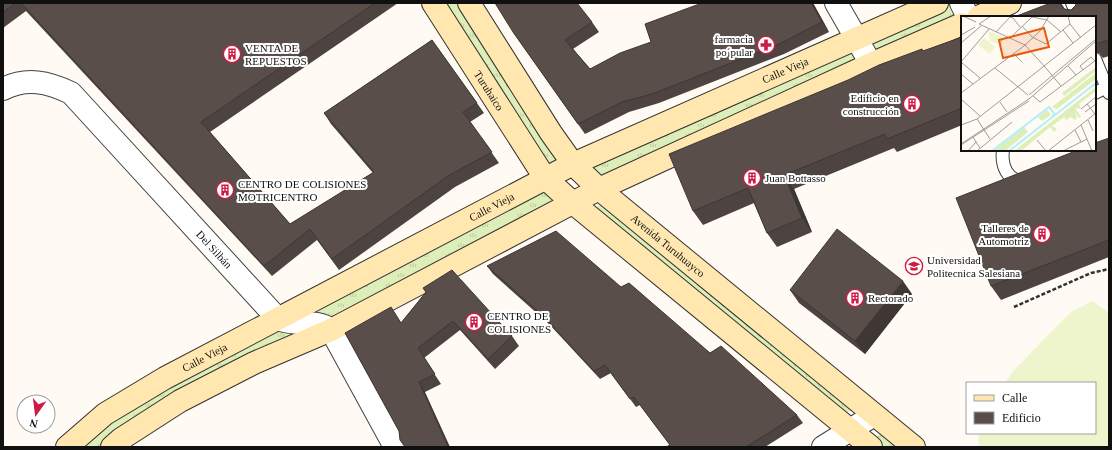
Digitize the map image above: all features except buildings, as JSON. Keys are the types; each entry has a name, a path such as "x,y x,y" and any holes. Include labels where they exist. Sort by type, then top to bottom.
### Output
{"main road":[{"name":"Turuhaico","path":"433,3 545,178"},
{"name":"Avenida Turuhuayco","path":"469,3 514,76 573,164 599,189 914,447"},
{"name":"Calle Vieja","path":"67,447 105,414 165,378 545,178 573,164 936,3"},
{"path":"980,16 1010,3"},
{"path":"112,447 121,439 180,401 254,363 331,330 599,189 871,64 961,24"},
{"path":"545,178 573,203 871,447"}],"street":[{"path":"836,3 871,64"},
{"path":"961,3 968,16"},
{"name":"Del Silbán","path":"3,89 11,85 32,82 53,84 71,93 278,319"},
{"path":"278,319 290,323 319,324 331,330 395,447"},
{"path":"822,447 874,415"}],"lane":[{"path":"1072,3 1078,16"},
{"path":"1096,61 1108,90 1096,93"},
{"path":"1002,151 1001,160 1005,172 1014,180 1024,182 1037,176"}],"path":[{"path":"1014,308 1091,273 1109,270"}],"green space":[{"path":"436,3 465,3 568,163 546,174"},
{"path":"937,3 1010,3 981,16 961,16 961,25 599,189 573,164"},
{"path":"545,178 573,203 112,447 67,447 105,414"},
{"path":"604,203 854,409 844,414 590,210"},
{"path":"1093,301 1109,313 1109,447 979,447 978,434 1096,434 1096,382 1006,382 1014,370 1071,312"},
{"path":"884,430 905,447 881,447 873,441"}],"place":[{"name":"farmacia po´pular","path":"766,45"},
{"name":"VENTA DE REPUESTOS","path":"232,54"},
{"name":"Edificio en construcción","path":"912,104"},
{"name":"Juan Bottasso","path":"752,178"},
{"name":"CENTRO DE COLISIONES MOTRICENTRO","path":"225,190"},
{"name":"Talleres de Automotriz","path":"1042,234"},
{"name":"Universidad Politecnica Salesiana","path":"914,266"},
{"name":"Rectorado","path":"855,298"},
{"name":"CENTRO DE COLISIONES","path":"474,322"}]}
